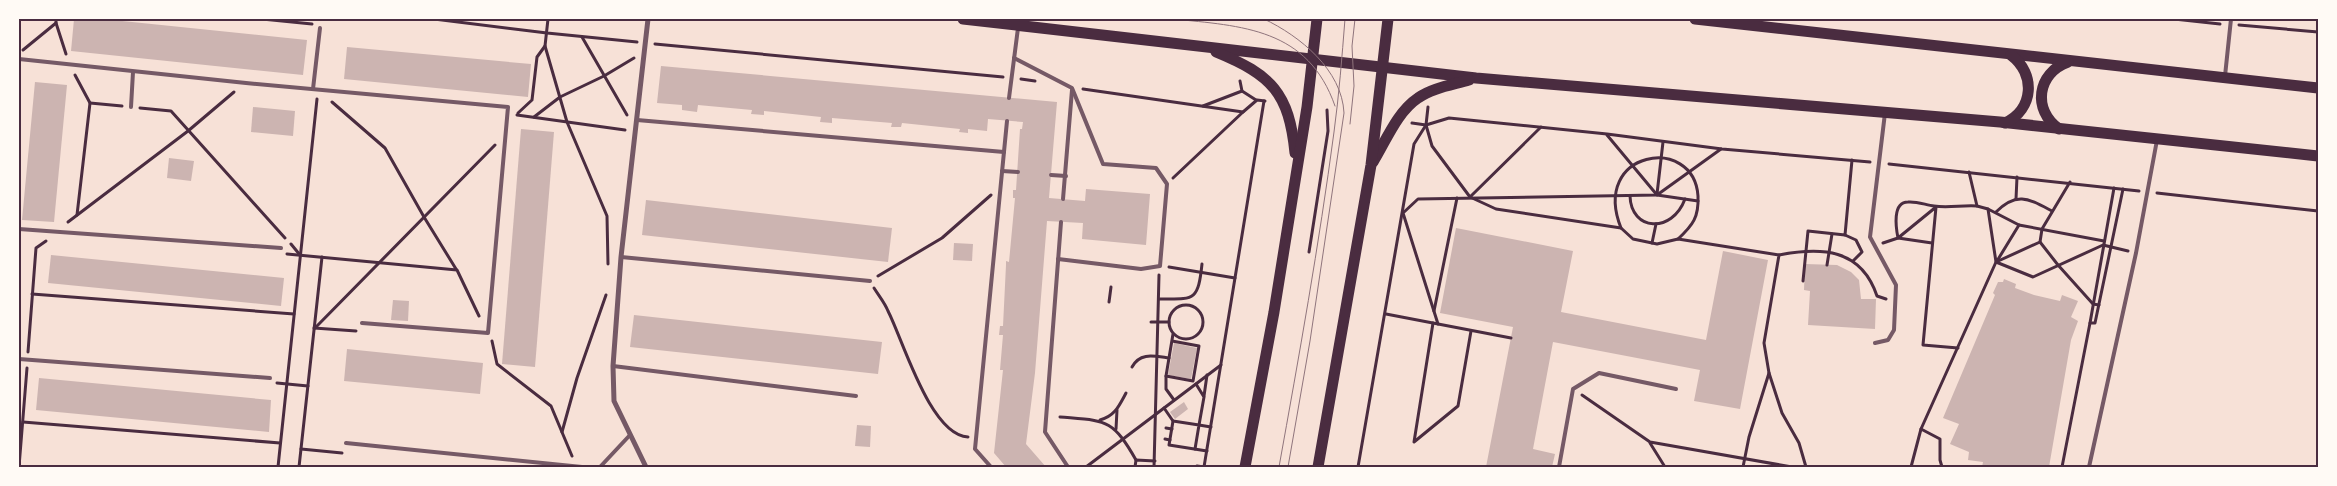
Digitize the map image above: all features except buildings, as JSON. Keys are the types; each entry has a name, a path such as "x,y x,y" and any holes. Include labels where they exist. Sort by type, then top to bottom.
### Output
{"main road":[{"path":"963,19 1476,78 2005,123 2318,156"},
{"path":"1245,467 1274,312 1313,60 1317,19"},
{"path":"1318,467 1371,165 1388,19"},
{"path":"1695,19 2318,88"},
{"path":"1203,47 1256,71 1278,93 1292,124 1297,168"},
{"path":"2005,123 2024,108 2029,93 2029,84 2024,67 2010,55"},
{"path":"2060,129 2047,118 2041,103 2041,94 2047,77 2061,65 2070,62"},
{"path":"1371,165 1406,108 1417,98 1430,91 1476,78"}],"street":[{"path":"646,467 614,400 613,366 621,257 648,19"}],"lane":[{"path":"2225,78 2231,19"},
{"path":"1009,98 1018,25"},
{"path":"315,89 320,28"},
{"path":"1014,58 1072,88 1103,164 1156,168 1167,184 1160,266 1141,269 1058,259"},
{"path":"19,59 246,83 508,106 488,333 362,323"},
{"path":"131,107 133,72"},
{"path":"1064,199 1072,88"},
{"path":"1874,343 1888,340 1894,330 1896,302 1896,285 1892,274 1874,247 1870,237 1885,113"},
{"path":"637,120 1004,152"},
{"path":"991,467 975,449 1007,121"},
{"path":"2088,467 2136,253 2157,140"},
{"path":"1002,171 1018,172"},
{"path":"1051,175 1066,176"},
{"path":"1061,222 1045,432 1068,467"},
{"path":"19,229 281,248"},
{"path":"621,257 870,281"},
{"path":"19,359 270,378"},
{"path":"613,366 856,396"},
{"path":"1559,467 1573,389 1599,373 1676,389"},
{"path":"600,467 630,435"},
{"path":"346,443 582,467"}],"path":[{"path":"56,19 69,64 90,103 78,214"},
{"path":"262,19 316,24"},
{"path":"434,19 547,34 1038,82"},
{"path":"548,19 545,46 567,122 607,216 608,270"},
{"path":"2174,19 2318,32"},
{"path":"19,54 56,24"},
{"path":"582,37 636,131"},
{"path":"314,328 513,127 516,115 532,100 537,57 545,46"},
{"path":"534,118 560,97 604,76 644,51"},
{"path":"1197,466 1204,467 1207,451 1264,101 1257,100 1242,91 1240,81"},
{"path":"20,467 36,248 188,131 246,83"},
{"path":"1072,88 1242,112"},
{"path":"315,89 385,148 456,270 493,342"},
{"path":"278,467 315,89"},
{"path":"1203,107 1242,91"},
{"path":"1167,184 1257,100"},
{"path":"1429,103 1426,125 1432,146 1470,197 1496,209 1621,228"},
{"path":"508,106 516,115 636,131"},
{"path":"1309,252 1328,131 1327,110"},
{"path":"171,111 300,255 456,270"},
{"path":"1412,123 1426,125 1449,118 1607,134 1722,149 2017,176 2318,211"},
{"path":"1358,467 1414,144 1426,125"},
{"path":"1470,197 1541,127"},
{"path":"1607,134 1657,195"},
{"path":"1657,195 1663,142"},
{"path":"1657,195 1722,149"},
{"path":"1678,239 1691,227 1699,210 1697,186 1690,171 1678,162 1661,158 1638,162 1621,176 1614,196 1614,212 1621,228 1633,238 1658,244 1678,239 1779,255 1806,250 1828,252 1853,261 1872,282 1877,296 1896,302"},
{"path":"1846,234 1852,160"},
{"path":"1969,171 1977,206"},
{"path":"2016,199 2017,176"},
{"path":"2070,182 2042,229 2040,242 2093,304 2099,305"},
{"path":"976,437 961,436 946,426 915,378 888,311 870,281 942,238 1001,186"},
{"path":"2062,467 2114,188"},
{"path":"2090,322 2095,323 2123,189"},
{"path":"1630,195 1630,202 1640,218 1656,224 1670,221 1682,208 1685,199"},
{"path":"1403,213 1418,199 1657,195 1698,201"},
{"path":"1434,311 1457,198"},
{"path":"1996,212 2006,201 2016,199 2029,200 2052,211"},
{"path":"1898,238 1897,210 1900,204 1906,201 1936,207 1977,206 1996,212 2018,225 2104,243 2110,247 2136,253"},
{"path":"1853,261 1862,252 1898,238 1936,207"},
{"path":"1936,207 1923,345 1958,348"},
{"path":"1988,209 1996,262"},
{"path":"1403,213 1438,324"},
{"path":"1652,243 1656,224"},
{"path":"1911,467 1921,429 1996,262 2018,225"},
{"path":"1803,281 1808,231 1846,234 1856,240 1862,252"},
{"path":"1827,265 1832,234"},
{"path":"1898,238 1932,243"},
{"path":"1996,262 2040,242"},
{"path":"1996,262 2033,277 2104,243"},
{"path":"1779,255 1764,343 1770,373 1782,413 1799,443 1806,467"},
{"path":"299,467 322,257"},
{"path":"1159,299 1186,299 1195,295 1200,287 1202,264"},
{"path":"1154,467 1160,266 1236,278"},
{"path":"1109,302 1111,287"},
{"path":"562,432 577,378 608,289"},
{"path":"32,294 294,314"},
{"path":"1186,299 1186,305"},
{"path":"1173,334 1182,339 1194,338 1202,330 1203,319 1201,313 1193,306 1186,305 1172,312 1169,322 1173,334 1166,376 1166,389 1174,400"},
{"path":"1386,314 1511,338"},
{"path":"1151,322 1169,322"},
{"path":"1433,323 1414,442 1458,406 1471,331"},
{"path":"314,328 364,332"},
{"path":"494,332 493,342 497,364 551,406 576,466"},
{"path":"1166,376 1193,381 1199,346 1172,341"},
{"path":"483,342 493,342"},
{"path":"1132,367 1136,358 1143,356 1169,358"},
{"path":"1086,467 1221,365"},
{"path":"1743,467 1744,458 1770,373"},
{"path":"1195,449 1199,436 1207,375"},
{"path":"1196,384 1204,397"},
{"path":"1573,389 1650,442 1665,467"},
{"path":"1116,430 1118,409 1126,393"},
{"path":"1164,408 1173,421 1168,452"},
{"path":"1097,420 1106,418 1118,409"},
{"path":"1060,417 1104,422 1116,430 1124,439 1136,460 1135,467"},
{"path":"1173,421 1211,427"},
{"path":"23,422 280,443"},
{"path":"1166,428 1172,428"},
{"path":"1921,429 1940,439 1942,467"},
{"path":"1164,439 1170,440"},
{"path":"1650,442 1792,467"},
{"path":"1169,445 1207,451"},
{"path":"1177,453 1178,446"},
{"path":"1186,454 1187,448"},
{"path":"1136,460 1155,461"}],"tram line":[{"path":"1173,19 1247,29 1270,36 1290,46 1308,60 1323,80 1335,106"},
{"path":"1247,19 1269,20"},
{"path":"1264,19 1291,35 1317,56 1336,83 1344,113 1310,341 1288,467"},
{"path":"1279,467 1328,174 1345,19"},
{"path":"1350,124 1354,86 1352,46 1355,19"}]}
